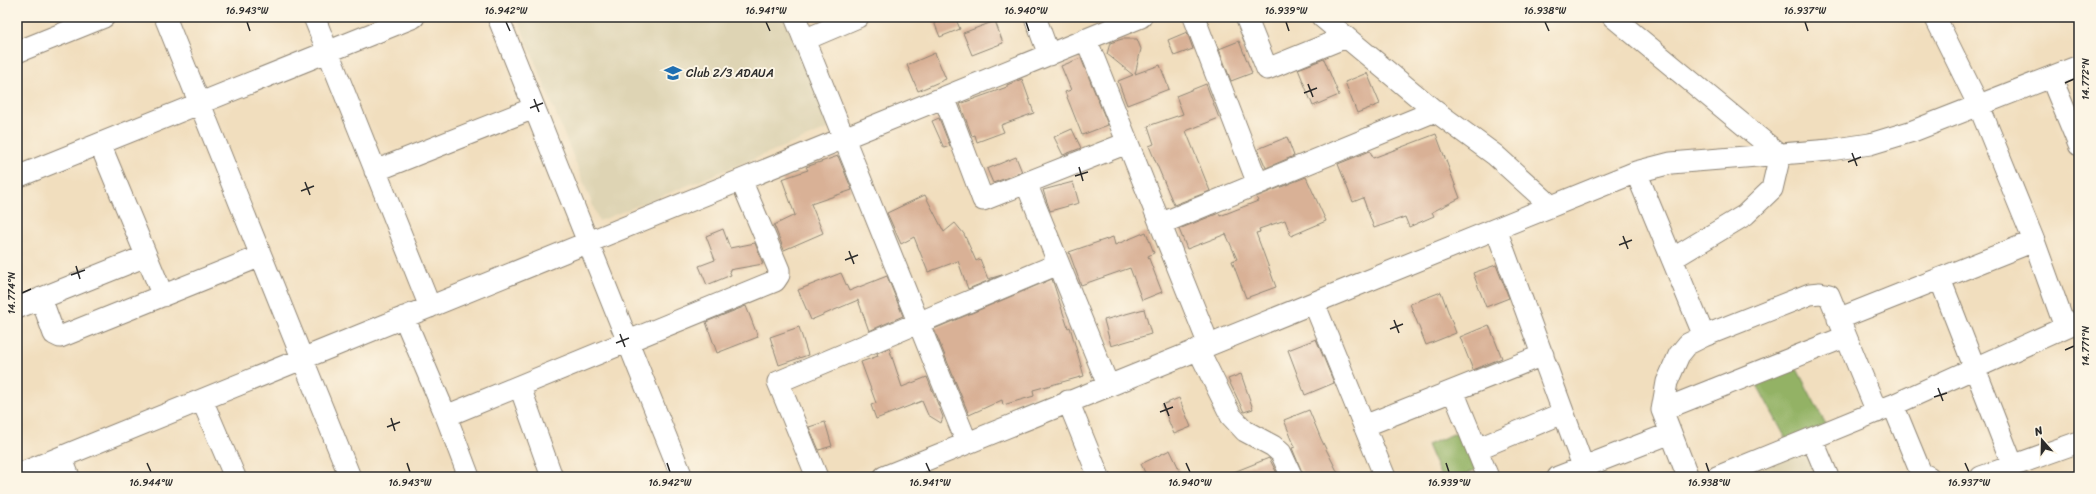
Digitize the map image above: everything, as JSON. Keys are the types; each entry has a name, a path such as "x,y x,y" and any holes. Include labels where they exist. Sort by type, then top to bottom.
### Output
{"street":[{"path":"17,52 104,17"},
{"path":"165,17 350,477"},
{"path":"314,17 430,307"},
{"path":"17,177 414,17"},
{"path":"498,17 682,477"},
{"path":"795,17 967,443"},
{"path":"804,40 858,17"},
{"path":"1035,17 1049,54"},
{"path":"17,475 1142,17"},
{"path":"1194,17 1258,184"},
{"path":"1246,17 1267,69 1346,37"},
{"path":"1322,17 1435,111 1494,155 1550,205"},
{"path":"1613,17 1780,155"},
{"path":"1717,477 1885,408 2072,324 2034,241 1979,106 1937,18"},
{"path":"1086,39 1160,224 1204,347 1231,416 1245,432 1274,446 1281,453 1292,477"},
{"path":"884,477 1068,401 1496,229 1550,205 1636,172 1671,163 1780,155 1870,144 1913,131 2079,66"},
{"path":"2051,77 2079,146"},
{"path":"944,97 983,200 1127,143"},
{"path":"375,171 534,108"},
{"path":"1160,224 1435,111"},
{"path":"100,144 162,296"},
{"path":"1672,259 1745,215 1772,189 1780,155"},
{"path":"1636,172 1704,336"},
{"path":"446,416 775,282 779,275 779,270 741,180"},
{"path":"1026,183 1108,385"},
{"path":"1496,229 1585,472"},
{"path":"1662,410 1842,328 1940,279 2034,241"},
{"path":"17,308 146,256"},
{"path":"41,298 54,334 60,337 261,256"},
{"path":"817,477 778,382 1058,264"},
{"path":"1940,279 1974,369 2014,466"},
{"path":"1688,477 1662,410 1667,382 1679,355 1688,344 1704,336 1810,294 1820,293 1829,295 1842,328 1885,408 1921,473 1929,477"},
{"path":"1314,303 1385,477"},
{"path":"404,317 446,416 469,477"},
{"path":"1364,426 1543,355"},
{"path":"520,387 548,476"},
{"path":"1453,391 1488,477"},
{"path":"202,400 235,477"},
{"path":"1068,401 1099,477"},
{"path":"1477,449 1563,413"},
{"path":"1558,477 1585,472 1671,434"},
{"path":"1812,439 1828,477"},
{"path":"1981,477 2079,443"},
{"path":"61,457 69,477"}],"shaded area":[{"name":"Club 2/3 ADAUA","path":"517,17 785,17 830,128 599,221"},
{"path":"1812,448 1824,477 1739,477"}],"green space":[{"path":"1797,369 1829,430 1790,446 1756,383"},
{"path":"1458,432 1478,469 1458,477 1441,477 1427,445"}],"building":[{"path":"932,17 955,17 960,29 940,37"},
{"path":"995,21 1003,43 972,55 963,33"},
{"path":"1187,32 1193,49 1174,56 1168,40"},
{"path":"1122,39 1137,39 1141,49 1135,74 1160,65 1169,89 1127,105 1118,81 1133,75 1107,54 1110,43"},
{"path":"1239,41 1252,73 1231,81 1219,49"},
{"path":"935,53 946,79 918,91 907,65"},
{"path":"1081,58 1108,125 1082,135 1065,92 1071,90 1061,66"},
{"path":"1324,59 1339,95 1313,106 1298,69"},
{"path":"1367,73 1380,104 1357,113 1345,82"},
{"path":"1022,79 1034,113 1001,125 1004,132 977,142 975,135 972,136 960,104 1007,87 1007,85"},
{"path":"1206,84 1219,118 1186,131 1210,191 1174,205 1149,146 1154,144 1148,126 1183,114 1176,96"},
{"path":"939,118 950,146 944,148 932,121"},
{"path":"1072,129 1081,148 1063,155 1054,137"},
{"path":"1436,134 1460,198 1432,212 1434,216 1409,227 1405,217 1374,228 1363,198 1353,202 1338,164 1370,151 1373,158"},
{"path":"1287,137 1294,156 1266,168 1258,149"},
{"path":"838,156 852,190 811,204 823,233 784,250 774,225 795,215 782,179 808,170 806,167"},
{"path":"1016,157 1022,172 993,183 987,169"},
{"path":"1306,177 1326,221 1291,236 1285,220 1259,229 1260,232 1256,233 1276,287 1246,298 1232,261 1237,259 1226,234 1187,249 1179,229 1219,213 1220,216 1258,201 1256,197"},
{"path":"1073,182 1079,203 1050,211 1043,190"},
{"path":"925,195 944,232 955,223 964,234 976,261 980,259 988,279 1002,275 968,289 958,261 928,272 914,237 901,244 887,213"},
{"path":"723,229 730,248 755,243 763,264 729,270 731,275 707,285 699,266 715,260 706,236"},
{"path":"1146,232 1154,253 1148,256 1162,292 1142,300 1130,268 1081,285 1069,252 1113,237 1115,245"},
{"path":"1496,265 1509,298 1486,307 1473,273"},
{"path":"841,273 849,291 887,276 903,316 869,331 858,300 811,320 798,290"},
{"path":"1052,279 1068,328 1070,327 1084,376 1033,390 1034,396 1003,405 1002,400 969,415 934,329"},
{"path":"1441,292 1456,333 1426,345 1410,304"},
{"path":"746,306 758,337 717,353 706,322"},
{"path":"1144,309 1151,334 1111,346 1104,320"},
{"path":"1489,325 1502,358 1473,370 1460,337"},
{"path":"799,327 808,355 779,365 770,337"},
{"path":"1316,339 1334,383 1305,395 1288,350"},
{"path":"889,348 902,387 927,377 943,417 941,423 928,415 922,401 876,419 871,405 876,403 861,362 878,356 877,353"},
{"path":"1241,374 1253,409 1244,412 1228,379"},
{"path":"1179,398 1191,427 1174,434 1162,405"},
{"path":"1309,410 1321,439 1340,477 1304,477 1292,448 1295,447 1284,420"},
{"path":"825,422 832,446 819,450 809,427"},
{"path":"1170,450 1183,477 1147,477 1141,464"},
{"path":"1269,458 1279,477 1224,476"}],"place":[{"name":"Club 2/3 ADAUA","path":"673,73"}]}
